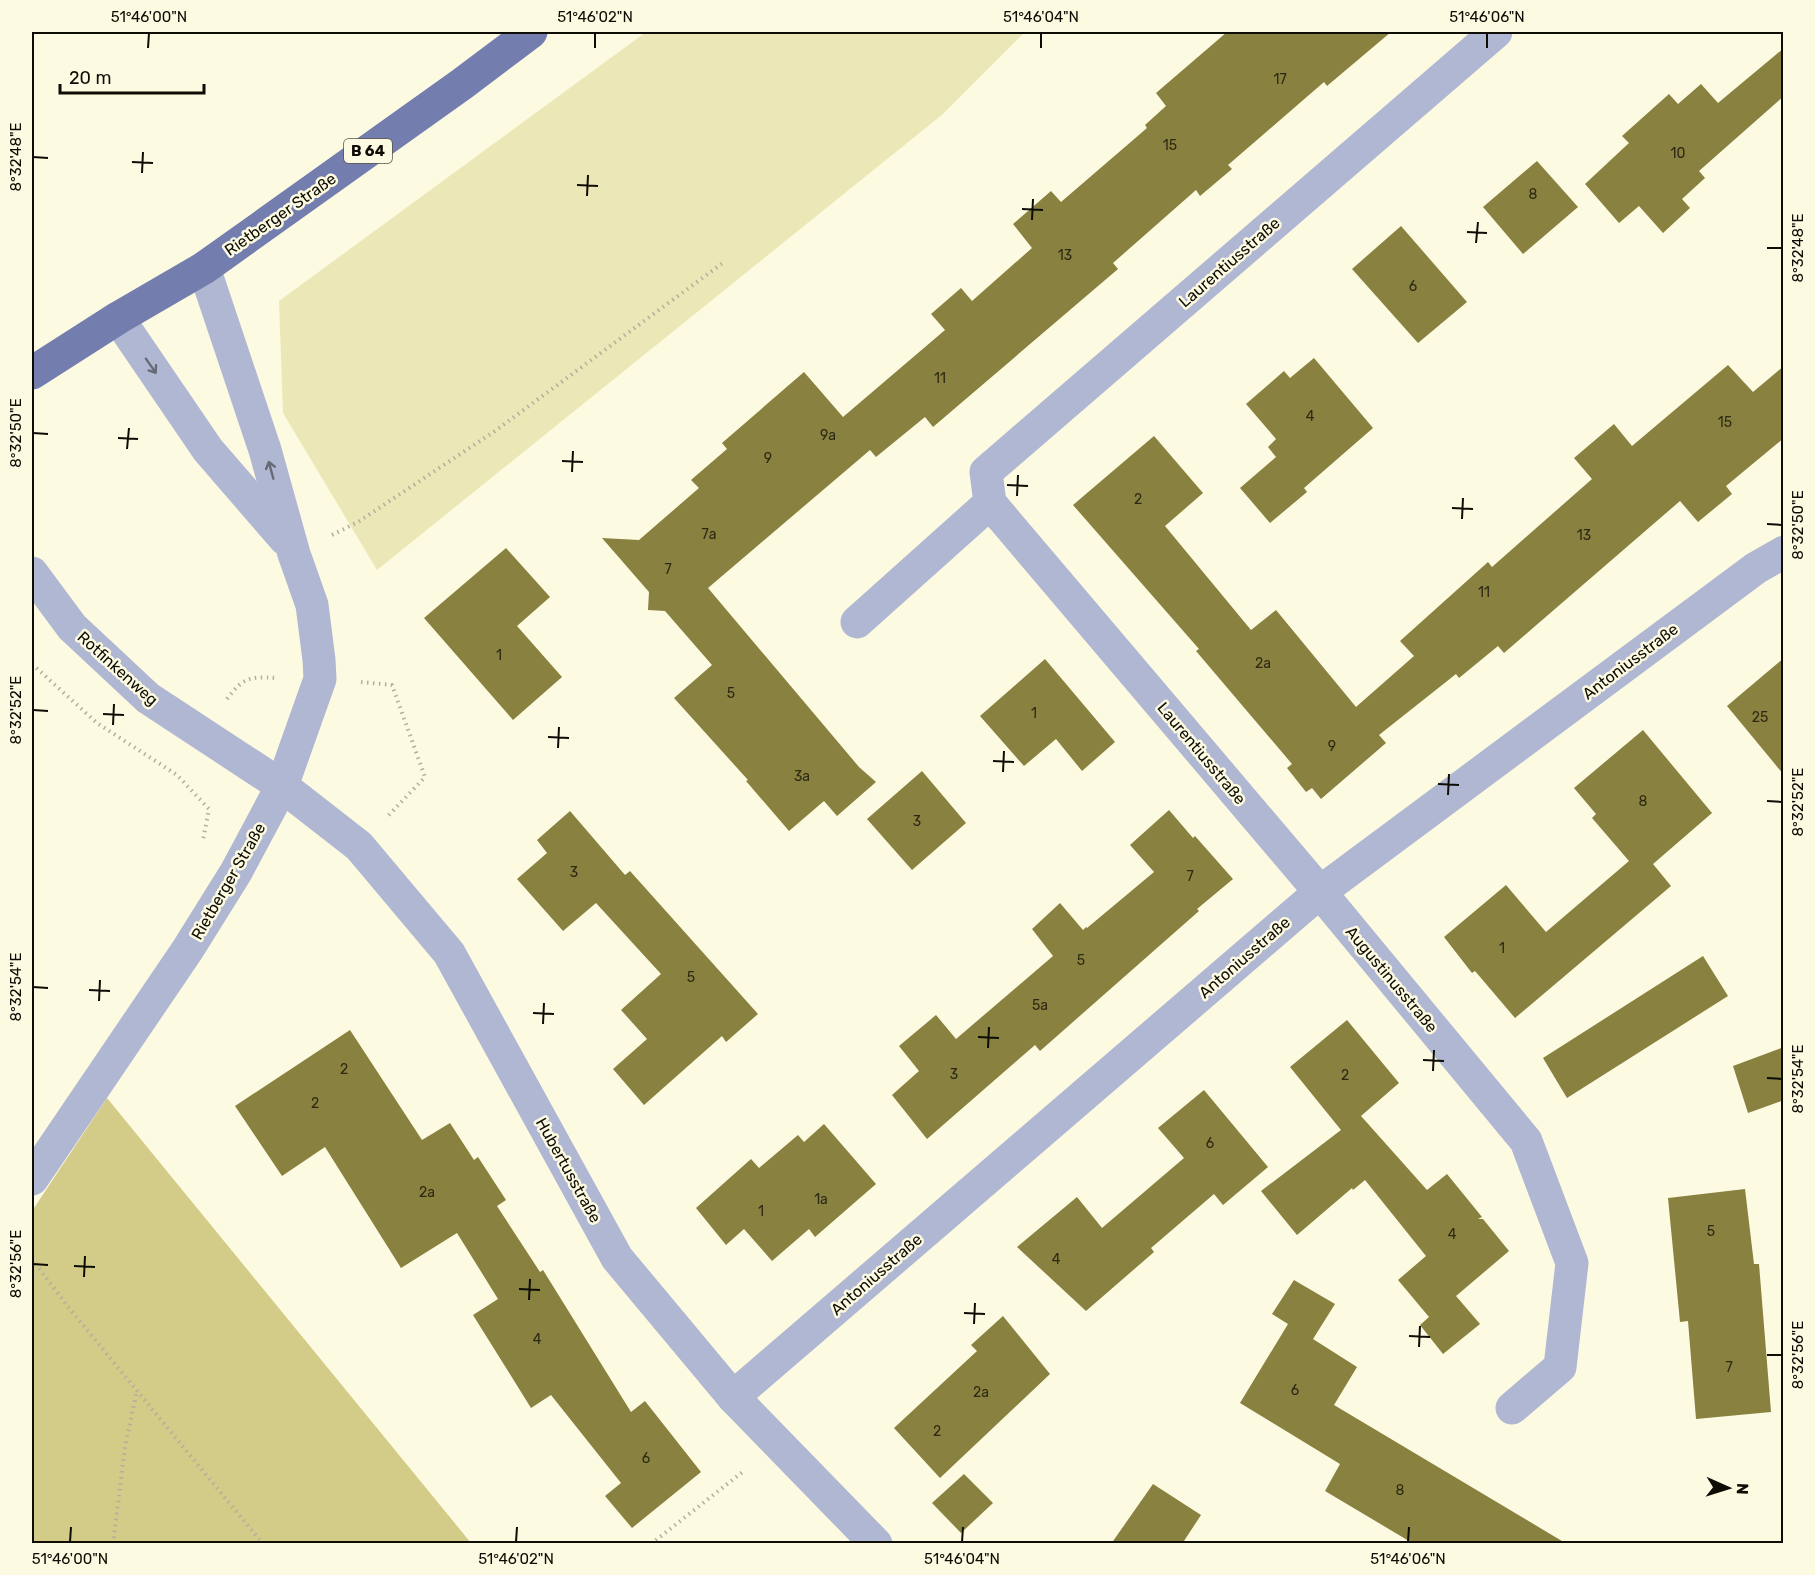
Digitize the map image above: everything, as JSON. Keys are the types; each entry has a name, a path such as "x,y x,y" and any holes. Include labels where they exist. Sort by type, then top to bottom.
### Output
{"main road":[{"name":"Rietberger Straße","path":"32,373 118,318 204,268 531,32"}],"street":[{"name":"Laurentiusstraße","path":"1320,892 990,504 986,472 1496,32"},
{"name":"Rietberger Straße","path":"32,1179 198,933 236,872 282,786 320,679 312,605 293,551 265,450 204,268"},
{"name":"Rietberger Straße","path":"118,318 208,450 293,551"},
{"path":"856,621 990,504"},
{"name":"Antoniusstraße","path":"733,1397 1320,892 1756,568 1784,552"},
{"name":"Rotfinkenweg","path":"32,573 72,627 148,698 282,786"},
{"name":"Hubertusstraße","path":"282,786 359,846 449,953 617,1258 733,1397 876,1544"},
{"name":"Augustinusstraße","path":"1320,892 1526,1141 1572,1263 1560,1367 1512,1408"}],"path":[{"path":"293,551 358,522 495,431 724,262"},
{"path":"32,664 97,723 177,775"},
{"path":"32,1259 69,1308 263,1544"},
{"path":"113,1544 125,1447 137,1390"},
{"path":"651,1544 779,1443"}],"shaded area":[{"path":"646,32 1025,32 943,114 377,570 283,413 279,301"},
{"path":"107,1098 471,1543 32,1544 32,1211"}],"building":[{"path":"1227,32 1391,32 1327,86 1324,82 1228,165 1232,169 1200,196 1196,190 1113,263 1118,269 933,427 925,417 876,457 870,450 708,588 859,767 876,782 837,816 824,801 789,831 746,781 748,780 674,698 712,665 665,611 648,610 649,592 602,538 639,540 699,488 691,480 727,449 722,443 804,372 843,417 945,330 931,314 961,288 972,301 1032,248 1013,224 1051,191 1061,202 1147,128 1145,125 1166,106 1156,93"},
{"path":"1784,48 1784,96 1699,171 1705,178 1682,199 1690,208 1663,233 1639,206 1619,223 1585,184 1629,143 1622,136 1669,94 1678,104 1701,84 1718,103"},
{"path":"1537,161 1578,207 1523,254 1483,207"},
{"path":"1401,226 1467,302 1418,343 1352,269"},
{"path":"1314,358 1373,428 1304,488 1307,492 1270,523 1240,488 1276,457 1268,447 1276,439 1246,404 1284,371 1290,378"},
{"path":"1728,365 1753,392 1784,366 1784,438 1726,486 1732,494 1698,522 1680,501 1504,653 1498,646 1459,678 1456,674 1379,735 1386,743 1321,799 1312,788 1306,792 1287,768 1292,764 1196,651 1199,649 1073,505 1154,436 1203,493 1165,526 1251,630 1276,610 1356,707 1414,656 1400,641 1488,562 1492,567 1592,479 1574,458 1614,424 1632,446"},
{"path":"506,548 550,597 517,626 562,677 513,720 424,618"},
{"path":"1784,658 1784,775 1727,706"},
{"path":"1045,659 1115,742 1082,771 1056,739 1024,766 980,716"},
{"path":"1643,730 1712,813 1653,864 1671,886 1515,1018 1475,971 1472,973 1444,937 1506,885 1546,932 1629,861 1592,818 1596,814 1574,788"},
{"path":"922,771 966,823 912,870 867,819"},
{"path":"1169,810 1233,879 1040,1051 1035,1045 927,1139 892,1095 919,1071 899,1046 936,1015 956,1039 1053,956 1032,929 1060,903 1083,930 1154,872 1130,845"},
{"path":"570,811 625,875 630,871 758,1014 726,1042 722,1036 644,1105 613,1069 647,1039 621,1010 661,974 596,903 563,931 517,879 547,853 537,840"},
{"path":"1703,956 1728,996 1567,1098 1543,1058"},
{"path":"1347,1020 1399,1083 1361,1116 1427,1190 1447,1174 1482,1217 1478,1219 1483,1219 1509,1251 1456,1296 1480,1324 1443,1354 1420,1325 1429,1317 1398,1280 1426,1256 1365,1180 1353,1190 1352,1188 1297,1235 1261,1191 1341,1130 1290,1067"},
{"path":"350,1030 422,1140 450,1123 474,1160 478,1157 506,1200 497,1206 540,1272 543,1270 631,1412 645,1401 701,1472 632,1528 605,1496 621,1483 551,1395 531,1408 473,1315 498,1299 457,1233 401,1268 325,1147 282,1176 235,1106"},
{"path":"1784,1047 1784,1100 1748,1113 1733,1066"},
{"path":"1204,1090 1268,1167 1223,1205 1214,1194 1151,1248 1154,1252 1086,1311 1017,1247 1077,1197 1102,1228 1184,1158 1158,1128"},
{"path":"824,1124 876,1184 815,1237 809,1229 772,1261 744,1229 726,1245 696,1208 751,1159 759,1168 798,1135 804,1142"},
{"path":"1745,1189 1754,1264 1759,1264 1771,1412 1696,1419 1688,1321 1680,1322 1668,1198"},
{"path":"1294,1280 1335,1304 1313,1339 1357,1367 1334,1405 1567,1544 1414,1544 1325,1491 1340,1464 1240,1403 1288,1324 1272,1314"},
{"path":"1003,1316 1050,1374 940,1478 894,1428 977,1351 971,1345"},
{"path":"964,1474 993,1503 961,1533 932,1503"},
{"path":"1153,1484 1201,1515 1182,1544 1111,1544"}]}
